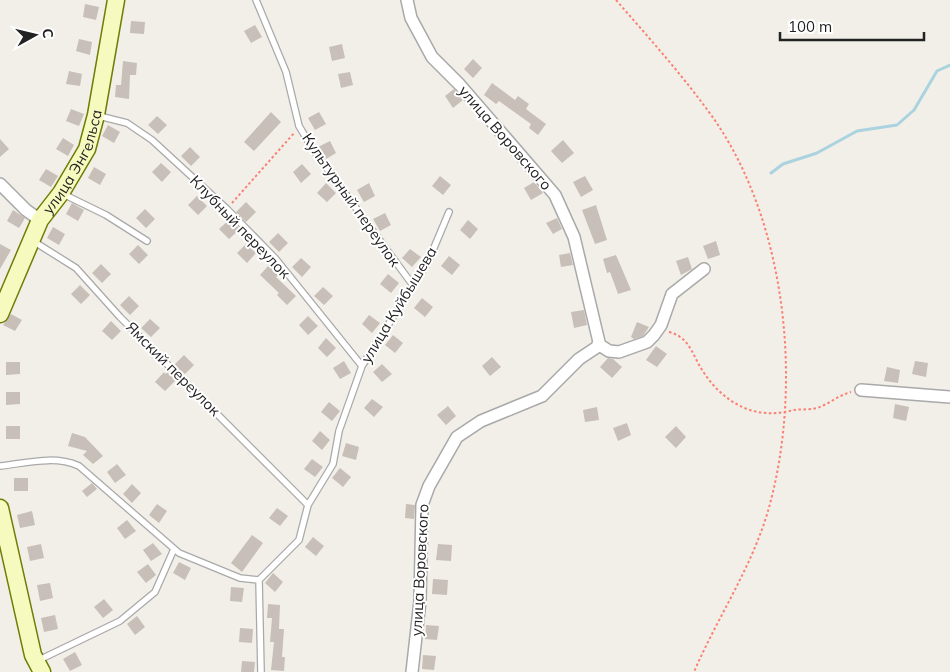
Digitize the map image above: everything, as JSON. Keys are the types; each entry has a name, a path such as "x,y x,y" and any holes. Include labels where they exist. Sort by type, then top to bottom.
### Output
{"street":[{"name":"улица Энгельса","path":"0,314 40,220 61,193 87,149 96,115 116,0"},
{"name":"улица Воровского","path":"407,0 411,18 432,57 460,85 555,196 574,236 598,344 579,359 542,396 469,427 457,437 437,472 422,505 420,601 412,672"},
{"path":"0,184 26,210 40,220"},
{"path":"598,344 609,351 620,352 647,342 657,330 672,294 704,269"},
{"path":"861,390 950,397"},
{"path":"0,508 33,654 39,667"}],"lane":[{"name":"Культурный переулок","path":"256,0 286,72 300,126 314,151 412,284"},
{"name":"Клубный переулок","path":"96,115 127,123 152,140 227,208 275,258 362,366"},
{"path":"61,193 106,215 147,241"},
{"name":"улица Куйбышева","path":"259,580 299,540 308,505 333,464 339,431 362,366 376,347 412,284 428,262 449,212"},
{"name":"Ямский переулок","path":"32,240 76,268 120,317 308,505"},
{"path":"0,466 58,459 80,466 179,553 240,578 259,580 261,672"},
{"path":"39,667 120,621 155,592 174,549"}],"path":[{"path":"616,0 666,58 714,120 745,174 766,234 779,290 784,330 785,412 780,461 768,512 748,563 694,672"},
{"path":"227,208 300,126"},
{"path":"657,330 679,335 691,348 699,366 712,385 733,401 752,411 768,414 816,408 840,395 861,390"}],"building":[{"path":"85,4 99,7 96,20 83,17"},
{"path":"131,21 145,22 144,34 130,33"},
{"path":"255,25 262,37 251,43 244,31"},
{"path":"79,39 92,42 90,55 76,51"},
{"path":"342,44 345,58 332,61 329,47"},
{"path":"473,59 482,68 473,78 464,69"},
{"path":"123,61 137,63 136,75 130,75 129,99 115,97 116,85 121,85"},
{"path":"69,71 82,74 80,86 66,84"},
{"path":"350,72 353,85 341,88 338,74"},
{"path":"492,83 515,100 518,96 529,104 526,109 546,124 538,135 529,128 531,124 499,101 496,104 484,95"},
{"path":"454,89 463,100 453,108 445,96"},
{"path":"71,109 84,114 79,126 66,121"},
{"path":"271,112 281,122 254,151 244,142"},
{"path":"319,112 326,124 315,130 308,118"},
{"path":"157,116 167,125 158,134 148,125"},
{"path":"108,125 120,132 114,143 102,136"},
{"path":"63,138 74,145 68,156 56,149"},
{"path":"0,139 9,149 0,157"},
{"path":"563,140 574,153 562,163 551,151"},
{"path":"330,141 336,153 326,159 318,147"},
{"path":"190,147 200,157 191,166 181,156"},
{"path":"161,163 171,172 162,182 152,172"},
{"path":"302,164 311,174 301,183 293,172"},
{"path":"94,167 106,174 100,185 88,178"},
{"path":"46,169 58,176 51,187 39,180"},
{"path":"440,176 451,185 443,195 432,186"},
{"path":"585,176 593,190 581,197 573,182"},
{"path":"534,182 543,193 531,200 524,188"},
{"path":"326,183 336,193 327,202 317,193"},
{"path":"369,183 375,196 364,202 357,190"},
{"path":"197,196 207,206 198,215 188,205"},
{"path":"246,202 256,212 246,222 236,212"},
{"path":"72,203 84,210 78,221 66,214"},
{"path":"596,205 607,240 595,244 582,210"},
{"path":"145,209 155,219 146,228 136,218"},
{"path":"13,210 25,218 19,228 7,221"},
{"path":"385,213 391,225 380,231 373,219"},
{"path":"557,218 562,229 553,234 546,223"},
{"path":"230,219 240,229 229,239 219,229"},
{"path":"468,220 478,229 470,239 460,230"},
{"path":"53,227 65,234 59,245 47,238"},
{"path":"278,233 288,243 279,252 269,242"},
{"path":"716,241 720,255 708,259 703,246"},
{"path":"0,244 11,250 0,269"},
{"path":"246,244 256,253 247,263 237,253"},
{"path":"138,245 148,255 139,264 129,254"},
{"path":"410,249 421,257 412,267 402,258"},
{"path":"570,253 573,265 561,267 559,255"},
{"path":"616,255 631,290 618,294 610,272 607,273 603,259"},
{"path":"449,256 460,265 452,275 441,266"},
{"path":"688,257 692,269 681,275 676,261"},
{"path":"301,258 311,267 302,277 292,267"},
{"path":"101,264 111,274 102,283 92,273"},
{"path":"269,265 279,275 276,277 296,296 287,305 277,295 279,293 260,275"},
{"path":"388,274 399,283 391,293 380,284"},
{"path":"80,285 90,295 81,304 71,294"},
{"path":"323,287 333,296 324,305 314,296"},
{"path":"129,296 139,306 130,315 120,305"},
{"path":"422,298 433,307 425,317 414,308"},
{"path":"584,310 587,325 574,328 571,312"},
{"path":"11,314 22,320 15,331 3,325"},
{"path":"369,315 380,323 372,333 362,324"},
{"path":"308,316 318,326 308,335 299,325"},
{"path":"150,319 160,328 151,337 141,328"},
{"path":"111,321 121,331 112,340 102,331"},
{"path":"637,322 649,327 643,336 634,339 631,337"},
{"path":"393,335 403,343 395,353 385,345"},
{"path":"326,338 336,348 327,357 318,348"},
{"path":"656,346 667,354 657,367 646,360"},
{"path":"184,355 194,365 185,374 174,365"},
{"path":"492,357 501,367 490,376 482,366"},
{"path":"608,358 613,359 622,367 612,378 600,367"},
{"path":"344,361 351,373 340,379 333,368"},
{"path":"915,361 928,363 926,377 912,374"},
{"path":"6,362 20,362 20,374 6,375"},
{"path":"382,364 392,374 382,382 373,372"},
{"path":"887,367 900,370 898,383 884,381"},
{"path":"164,372 165,374 168,372 176,380 165,391 155,382"},
{"path":"6,392 20,392 20,404 6,405"},
{"path":"372,399 383,407 374,417 364,408"},
{"path":"329,402 340,411 332,421 321,412"},
{"path":"895,404 909,407 906,421 893,418"},
{"path":"448,406 456,416 446,425 437,415"},
{"path":"597,407 599,420 585,422 583,410"},
{"path":"627,423 631,435 618,441 613,428"},
{"path":"6,426 20,426 20,439 6,439"},
{"path":"676,426 686,437 676,448 665,437"},
{"path":"320,431 330,440 322,450 312,441"},
{"path":"72,433 85,437 103,456 93,464 83,455 87,451 68,446"},
{"path":"346,443 359,447 356,460 342,456"},
{"path":"312,459 323,467 315,477 304,469"},
{"path":"117,464 126,475 115,483 107,472"},
{"path":"340,468 351,477 343,487 332,478"},
{"path":"14,478 28,478 28,491 14,491"},
{"path":"92,483 97,489 87,497 82,491"},
{"path":"132,484 141,493 132,503 123,494"},
{"path":"157,504 167,511 159,523 149,515"},
{"path":"406,504 415,505 414,519 405,518"},
{"path":"277,508 288,516 280,526 269,518"},
{"path":"32,511 35,525 20,528 17,515"},
{"path":"127,520 136,531 125,539 117,528"},
{"path":"252,535 263,543 242,572 231,563"},
{"path":"313,537 324,546 316,556 305,547"},
{"path":"153,543 162,554 151,561 143,550"},
{"path":"41,544 44,558 30,561 27,547"},
{"path":"438,544 452,545 451,561 436,560"},
{"path":"179,562 191,568 185,580 173,573"},
{"path":"148,564 156,575 146,583 137,572"},
{"path":"273,573 283,582 275,592 265,583"},
{"path":"433,579 448,580 447,595 432,594"},
{"path":"50,583 53,598 40,601 37,585"},
{"path":"231,587 244,588 242,602 230,601"},
{"path":"104,599 113,610 103,618 94,607"},
{"path":"268,604 280,605 279,629 284,629 282,657 285,657 284,671 271,670 274,642 270,642 272,618 267,618"},
{"path":"55,615 58,629 44,632 41,618"},
{"path":"137,616 145,627 135,635 127,624"},
{"path":"426,625 439,626 437,640 425,639"},
{"path":"240,628 253,629 252,643 239,642"},
{"path":"75,652 82,665 70,671 63,659"},
{"path":"423,655 436,656 434,670 422,669"},
{"path":"242,661 255,662 254,672 241,672"}],"waterway":[{"path":"771,173 783,164 817,153 857,131 897,125 914,110 937,71 950,65"}]}
